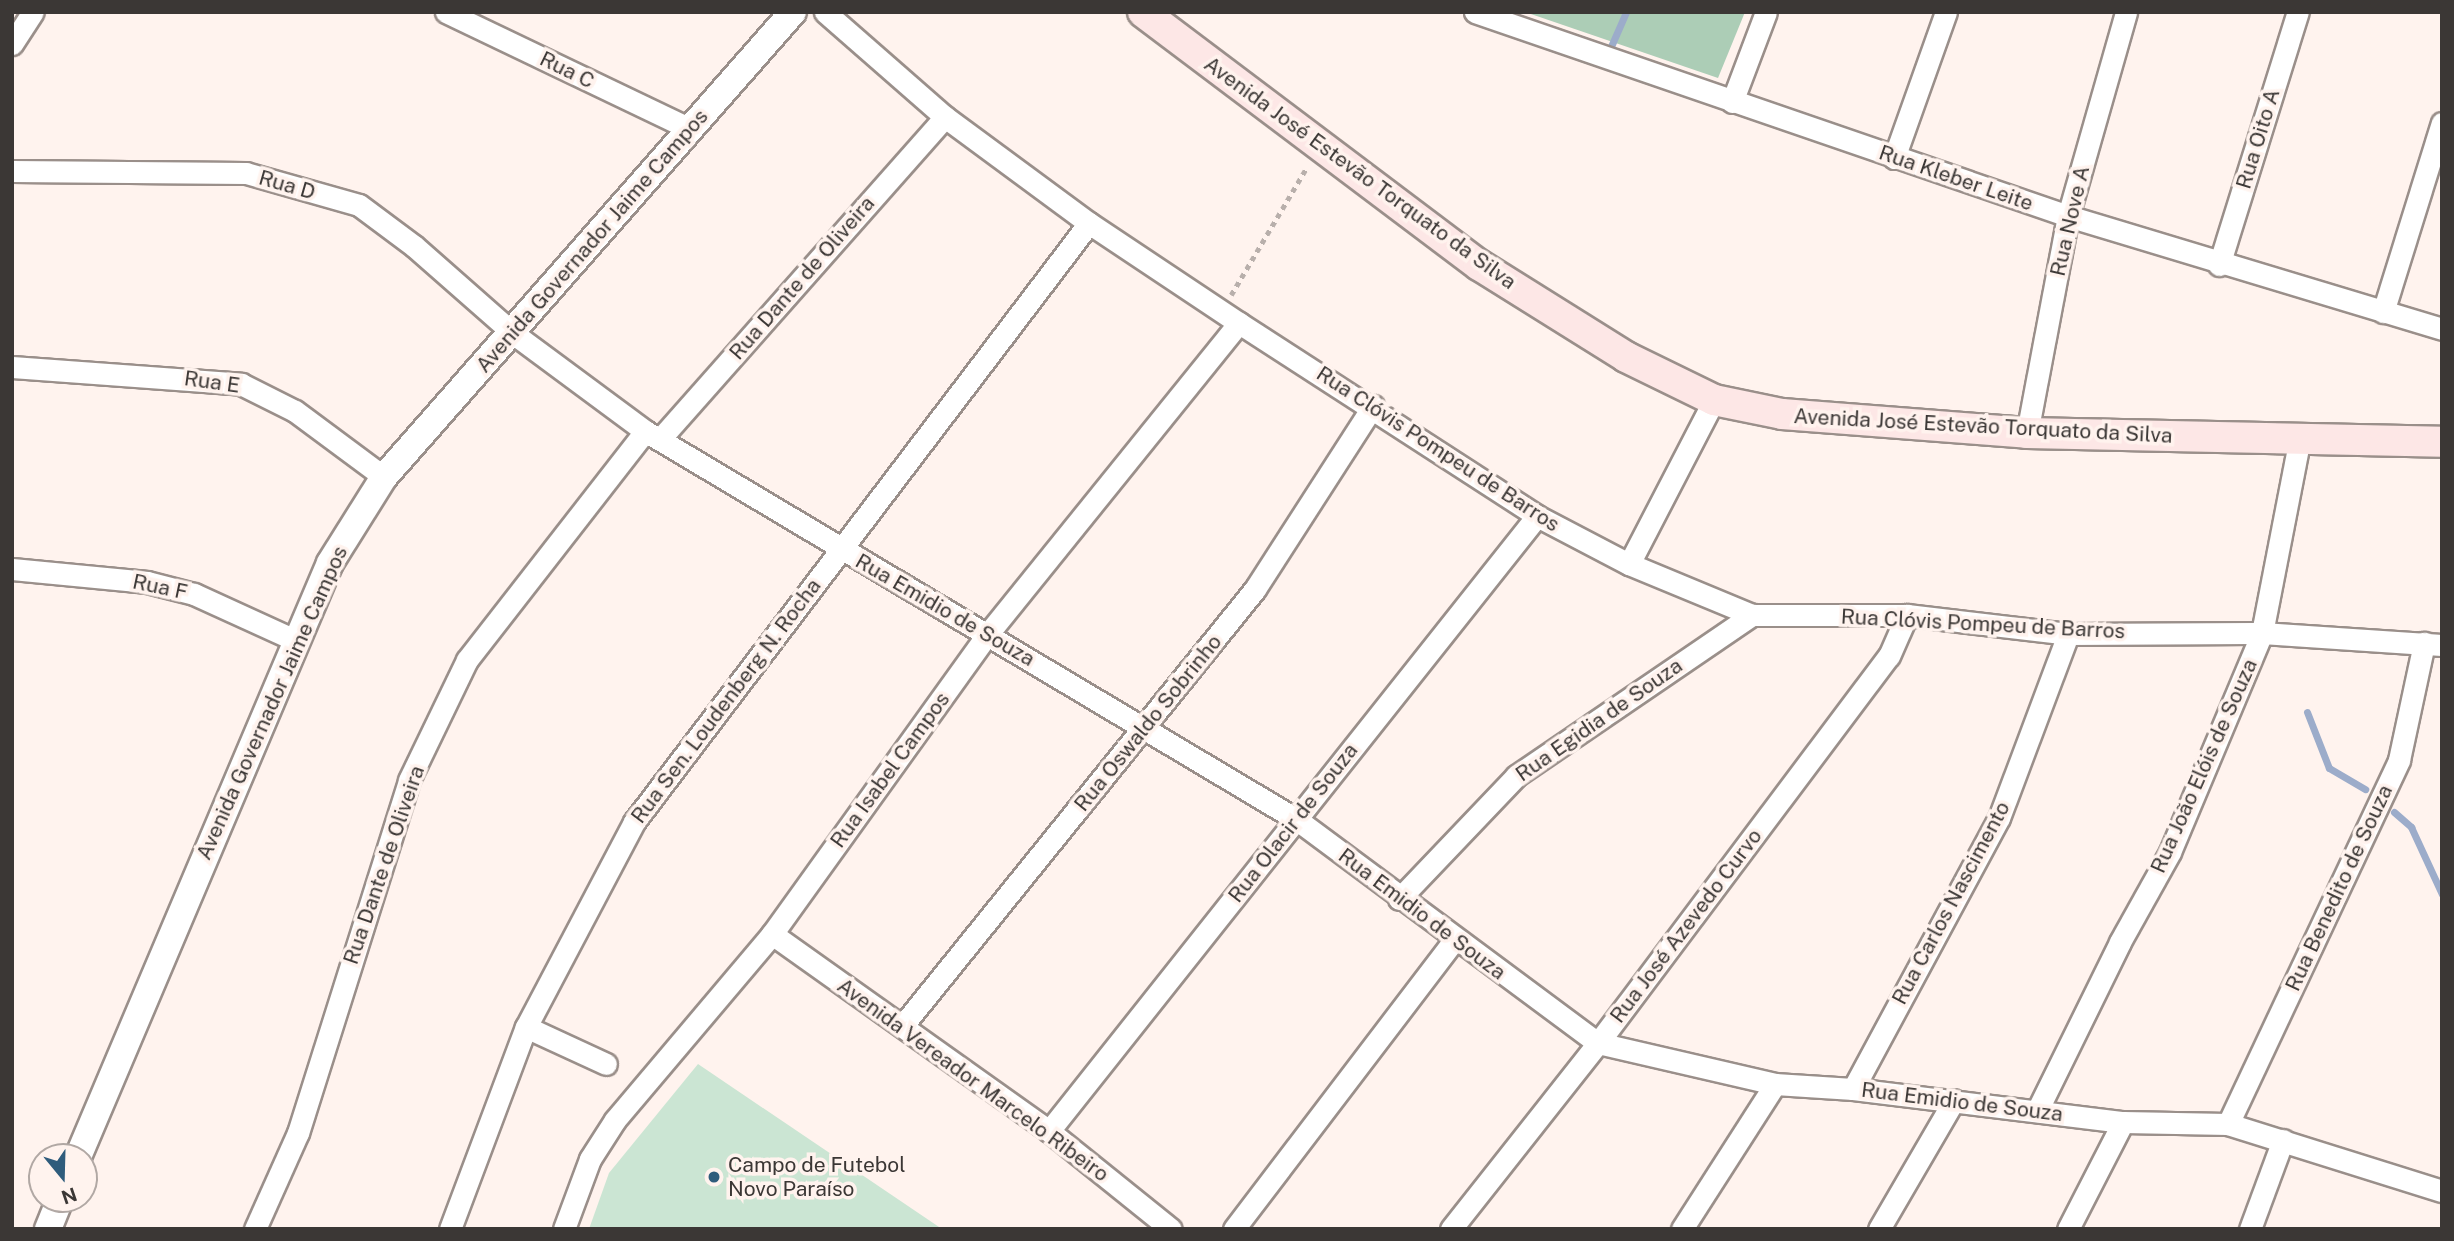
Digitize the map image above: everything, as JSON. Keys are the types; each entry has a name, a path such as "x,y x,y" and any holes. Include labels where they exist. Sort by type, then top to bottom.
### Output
{"main road":[{"name":"Avenida José Estevão Torquato da Silva","path":"1143,12 1479,265 1626,357 1714,400 1782,414 2027,433 2299,442 2442,442"}],"street":[{"name":"Rua C","path":"446,12 688,128"},
{"name":"Avenida Governador Jaime Campos","path":"84,1143 330,563 384,477 514,334 688,128 793,12"},
{"name":"Rua Clóvis Pompeu de Barros","path":"825,12 945,117 1089,223 1230,317 1373,406 1537,516 1629,564 1752,615 1907,615 2068,634 2262,633 2433,644"},
{"name":"Rua Kleber Leite","path":"1475,12 2068,216 2219,265 2442,329"},
{"path":"1732,102 1766,12"},
{"path":"1894,158 1946,12"},
{"name":"Rua Nove A","path":"2027,433 2068,216 2126,12"},
{"name":"Rua Oito A","path":"2219,265 2298,12"},
{"path":"12,44 24,17"},
{"name":"Rua Dante de Oliveira","path":"255,1229 298,1133 409,780 467,660 653,435 945,117"},
{"path":"2384,312 2442,123"},
{"name":"Rua D","path":"12,171 246,173 359,205 414,246 514,334"},
{"name":"Rua Sen. Loudenberg N. Rocha","path":"450,1229 526,1027 634,822 1089,223"},
{"name":"Rua Isabel Campos","path":"564,1229 590,1159 615,1119 772,934 987,635 1230,317"},
{"name":"Rua Emidio de Souza","path":"514,334 653,435 1296,819 1454,940 1598,1044 1775,1084 1853,1089 2038,1109 2123,1122 2228,1124 2442,1191"},
{"name":"Rua E","path":"12,367 241,384 295,411 384,477"},
{"path":"1629,564 1714,400"},
{"name":"Rua Oswaldo Sobrinho","path":"903,1026 1255,589 1373,406"},
{"name":"Rua João Elóis de Souza","path":"2038,1109 2120,942 2171,852 2262,633 2299,442"},
{"name":"Rua Olacir de Souza","path":"1049,1131 1537,516"},
{"name":"Rua F","path":"12,569 159,584 194,594 297,641"},
{"name":"Rua Egidia de Souza","path":"1399,898 1516,776 1752,615"},
{"name":"Rua José Azevedo Curvo","path":"1451,1229 1598,1044 1889,656 1907,615"},
{"name":"Rua Carlos Nascimento","path":"1853,1089 1998,818 2068,634"},
{"name":"Rua Benedito de Souza","path":"2228,1124 2399,760 2433,644"},
{"name":"Avenida Vereador Marcelo Ribeiro","path":"772,934 1049,1131 1171,1229"},
{"path":"1234,1229 1454,940"},
{"path":"526,1027 607,1064"},
{"path":"1682,1229 1775,1084"},
{"path":"1880,1229 1954,1100"},
{"path":"2068,1229 2123,1122"},
{"path":"2250,1229 2283,1140"}],"path":[{"path":"1230,317 1320,145"}],"green space":[{"path":"1525,12 1745,12 1718,78"},
{"path":"698,1064 942,1229 589,1229 609,1173"}],"waterway":[{"path":"1609,51 1626,12"},
{"path":"2307,712 2329,768 2365,789"},
{"path":"2394,812 2411,827 2442,894"}],"place":[{"name":"Campo de Futebol Novo Paraíso","path":"714,1177"}]}
